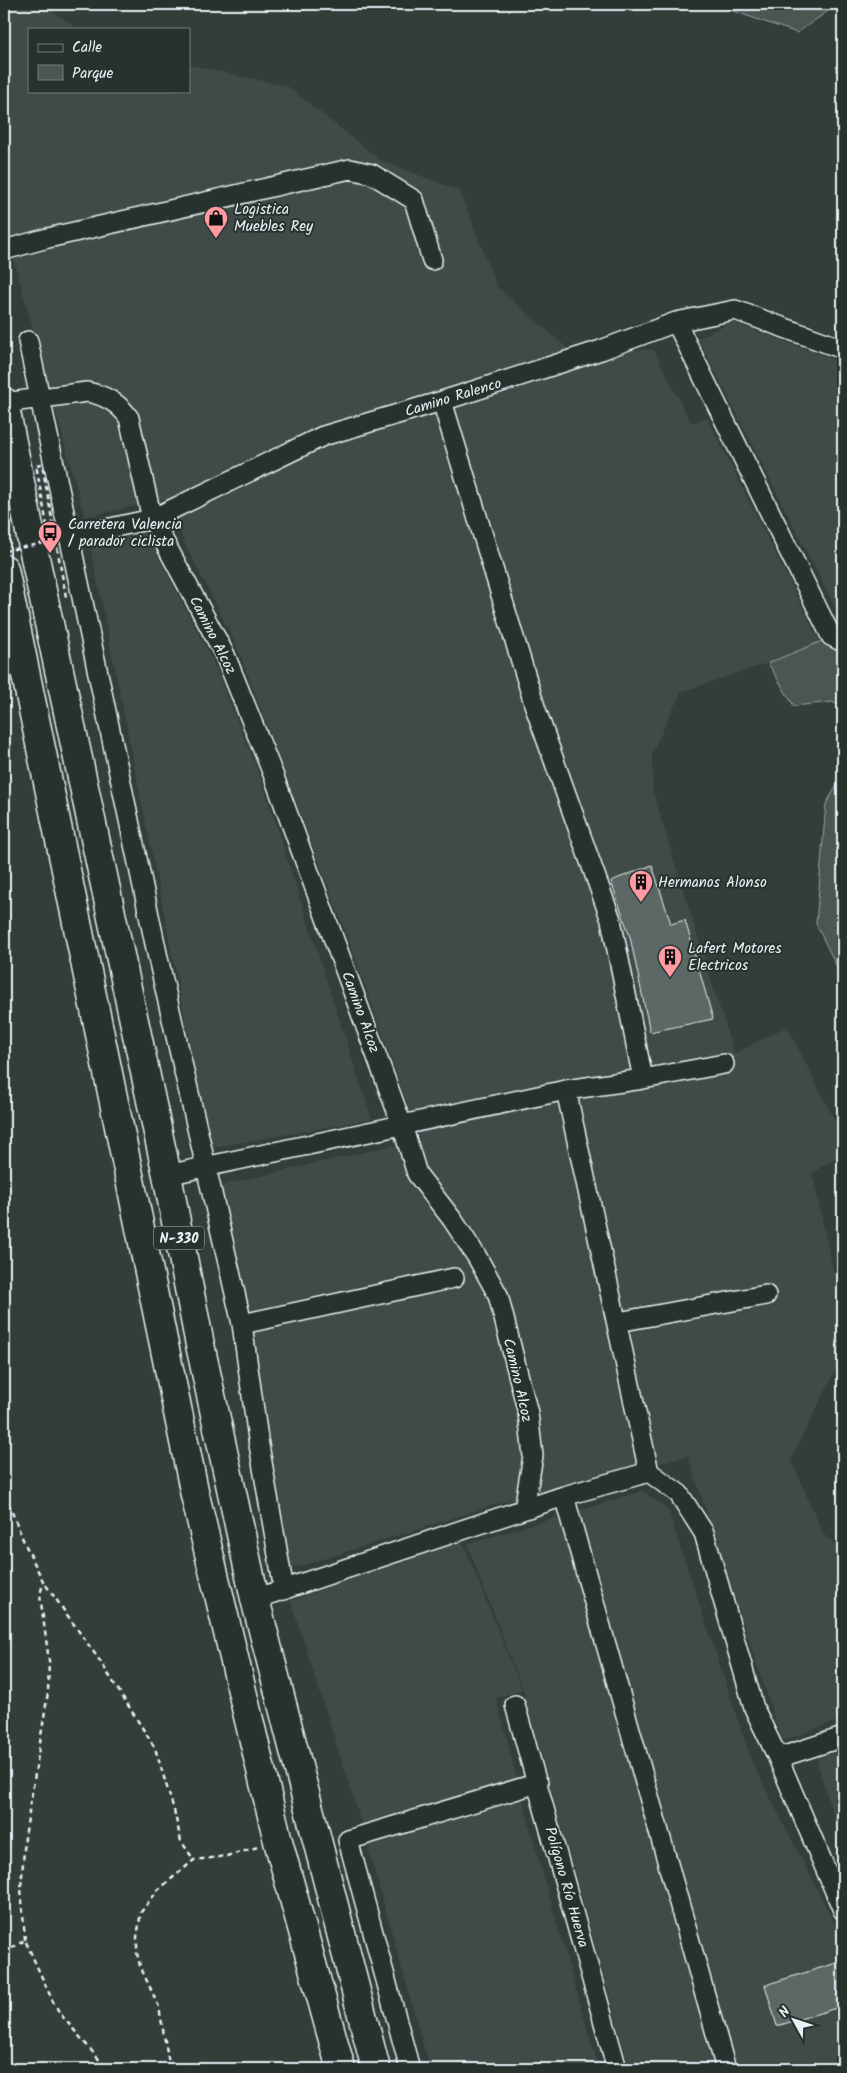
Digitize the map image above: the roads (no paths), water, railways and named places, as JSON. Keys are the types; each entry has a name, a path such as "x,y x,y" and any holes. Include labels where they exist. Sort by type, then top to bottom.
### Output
{"highway":[{"name":"N-330","path":"4,402 37,567 167,1175 197,1330 255,1600 376,2069"},
{"name":"N-330","path":"4,569 196,1495 278,1841 341,2069"}],"street":[{"path":"4,250 48,238 350,169 372,174 414,200 432,260"},
{"name":"Camino Ralenco","path":"69,537 152,519 323,436 442,401 601,350 676,322 735,310 843,349"},
{"path":"676,322 831,636 843,642"},
{"path":"28,341 205,1166 242,1324 258,1439 284,1590"},
{"name":"Camino Alcoz","path":"4,402 87,392 105,397 123,410 129,418 152,519 225,655 273,774 402,1125 417,1174 452,1220 498,1295 528,1413 532,1456 524,1509"},
{"path":"442,401 536,710 611,920 643,1079"},
{"path":"167,1175 566,1090 643,1079 724,1064"},
{"path":"566,1090 618,1322 649,1472 679,1494 704,1533 754,1708 778,1758 843,1910"},
{"path":"242,1324 454,1278"},
{"path":"618,1322 766,1296"},
{"path":"255,1600 564,1496 649,1472"},
{"path":"564,1496 726,2069"},
{"name":"Polígono Río Huerva","path":"515,1705 618,2069"},
{"path":"778,1758 843,1738"},
{"path":"410,2069 348,1840 538,1783"}],"place":[{"name":"Logistica Muebles Rey","path":"216,239"},
{"name":"Carretera Valencia / parador ciclista","path":"50,554"},
{"name":"Hermanos Alonso","path":"641,903"},
{"name":"Lafert Motores Electricos","path":"670,978"}]}
